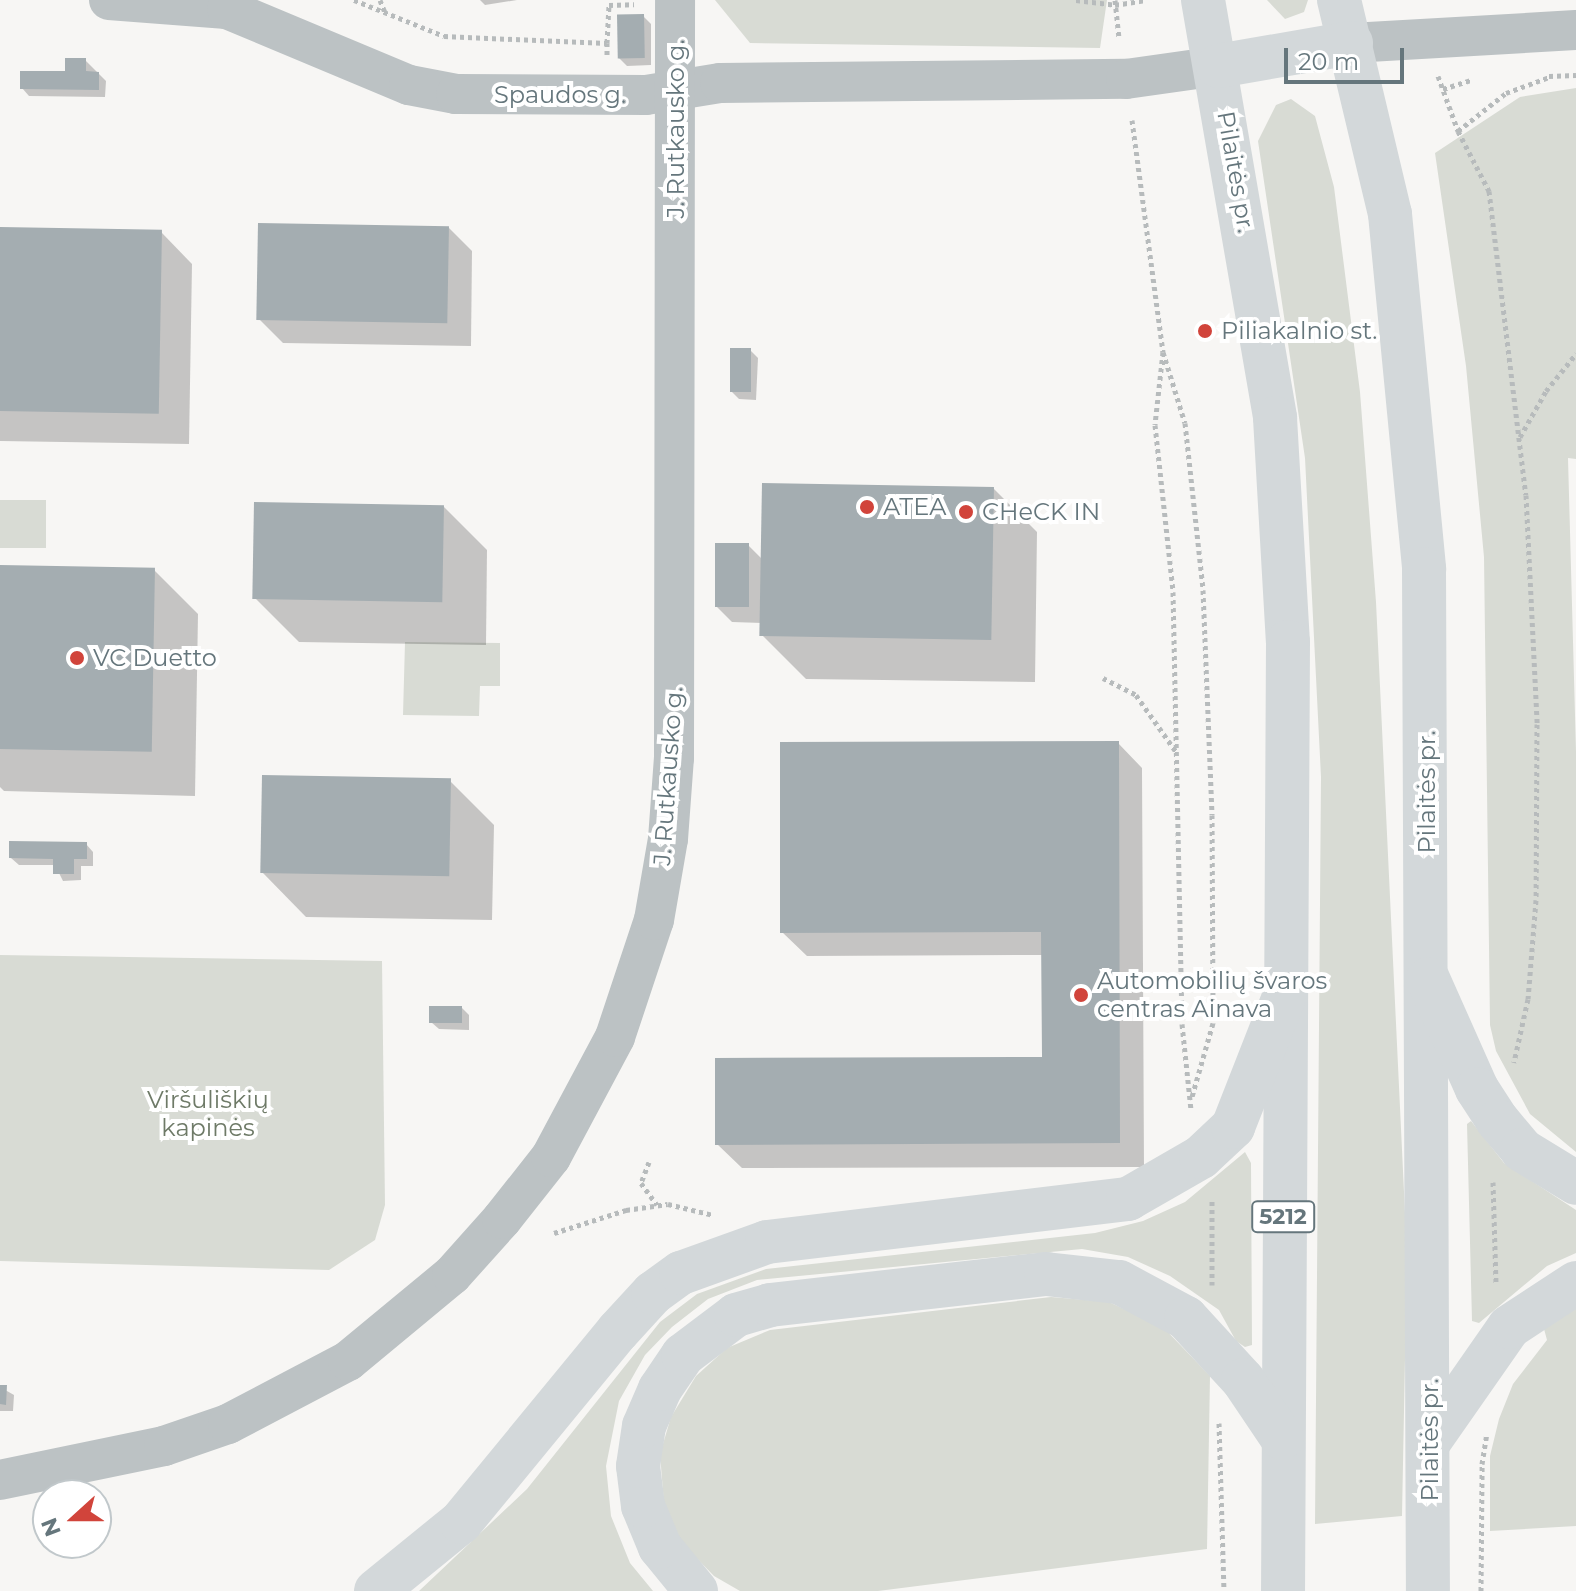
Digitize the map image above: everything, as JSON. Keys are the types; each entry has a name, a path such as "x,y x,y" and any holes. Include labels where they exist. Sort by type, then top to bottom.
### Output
{"main road":[{"name":"Pilaitės pr.","path":"1203,0 1218,66 1275,418 1288,642 1283,1591"},
{"name":"Pilaitės pr.","path":"1339,0 1390,214 1423,553 1428,979 1428,1591"},
{"path":"1218,66 1351,43"},
{"path":"1428,979 1477,1089 1498,1121 1522,1150 1576,1183"},
{"path":"376,1591 461,1522 653,1293 681,1273 757,1245 1091,1207 1128,1199 1201,1157 1233,1127 1284,997"},
{"path":"696,1591 660,1547 643,1506 638,1466 644,1426 660,1389 683,1355 736,1315 800,1301 1046,1274 1119,1282 1151,1296 1186,1318 1243,1380 1282,1438"},
{"path":"1430,1451 1509,1327 1576,1283"}],"street":[{"name":"Spaudos g.","path":"109,0 227,9 409,85 456,94 606,96 677,87 1126,79 1218,66"},
{"name":"J. Rutkausko g.","path":"0,1480 164,1446 228,1424 348,1361 452,1275 551,1157 592,1089 644,952 668,839 674,758 675,0"},
{"path":"1351,43 1576,30"}],"path":[{"path":"354,0 387,16 444,36 607,43 606,96"},
{"path":"380,0 387,16"},
{"path":"1076,0 1115,3 1146,0"},
{"path":"1422,37 1458,131 1489,191 1520,438 1537,724 1536,884 1528,999 1513,1066"},
{"path":"1458,131 1506,93 1553,76"},
{"path":"1126,79 1163,352 1185,423 1208,701 1213,1023 1190,1103"},
{"path":"1163,352 1155,425 1173,592 1182,1024 1192,1136 1212,1195 1212,1344"},
{"path":"1520,438 1546,391 1576,354"},
{"path":"1103,678 1136,695 1177,753"},
{"path":"649,1162 641,1183 657,1206"},
{"path":"1494,1165 1496,1293"},
{"path":"554,1233 657,1206 710,1213 757,1245"},
{"path":"1481,1591 1482,1464"},
{"path":"1224,1591 1225,1489"}],"green space":[{"path":"715,0 1107,0 1100,48 750,43"},
{"path":"1267,0 1308,0 1304,12 1285,19"},
{"path":"1576,88 1576,459 1568,458 1576,751 1576,1152 1530,1114 1496,1051 1490,1025 1484,557 1466,366 1435,153 1520,97"},
{"path":"1291,99 1315,116 1334,187 1360,392 1376,602 1407,1255 1402,1516 1315,1524 1321,777 1305,458 1258,141 1276,105"},
{"path":"0,500 46,500 46,548 0,548"},
{"path":"405,642 500,643 500,686 480,686 479,716 403,715"},
{"name":"Viršuliškių kapinės","path":"0,955 382,961 385,1205 375,1240 329,1270 0,1261"},
{"path":"1471,1121 1504,1163 1576,1210 1576,1253 1547,1266 1479,1323 1472,1321 1467,1124"},
{"path":"1245,1152 1251,1163 1252,1345 1245,1347 1236,1341 1219,1310 1170,1276 1128,1257 1082,1249 757,1280 708,1299 672,1327 645,1355 619,1401 606,1466 611,1516 630,1563 653,1591 419,1591 527,1489 660,1322 697,1294 766,1269 1095,1233 1143,1221 1185,1202"},
{"path":"1051,1297 1109,1302 1164,1328 1210,1376 1207,1549 878,1591 740,1591 714,1576 682,1543 664,1504 660,1454 671,1417 696,1376 727,1348 770,1330"},
{"path":"1576,1306 1576,1526 1490,1531 1490,1456 1499,1419 1513,1384 1547,1340 1544,1329"}],"building":[{"path":"617,14 644,14 645,58 618,58"},
{"path":"65,58 86,58 86,71 99,72 99,90 20,89 20,71 65,71"},
{"path":"258,223 449,226 447,323 256,320"},
{"path":"0,227 162,230 159,414 0,411"},
{"path":"730,348 751,348 751,392 730,392"},
{"path":"762,483 994,487 991,640 759,636"},
{"path":"254,502 444,505 442,602 252,599"},
{"path":"715,543 749,543 749,607 715,607"},
{"name":"VC Duetto","path":"0,565 155,568 152,752 0,749"},
{"name":"Automobilių švaros centras Ainava","path":"1119,741 1120,1143 715,1145 715,1058 1042,1057 1041,932 780,933 780,742"},
{"path":"262,775 451,778 449,876 260,873"},
{"path":"9,841 87,842 87,859 74,859 74,874 53,874 53,859 9,858"},
{"path":"429,1006 462,1006 462,1023 429,1023"},
{"path":"0,1385 7,1385 6,1405 0,1404"}],"place":[{"name":"Piliakalnio st.","path":"1205,331"},
{"name":"ATEA","path":"867,507"},
{"name":"CHeCK IN","path":"966,512"},
{"name":"VC Duetto","path":"77,658"},
{"name":"Automobilių švaros centras Ainava","path":"1081,995"}]}
